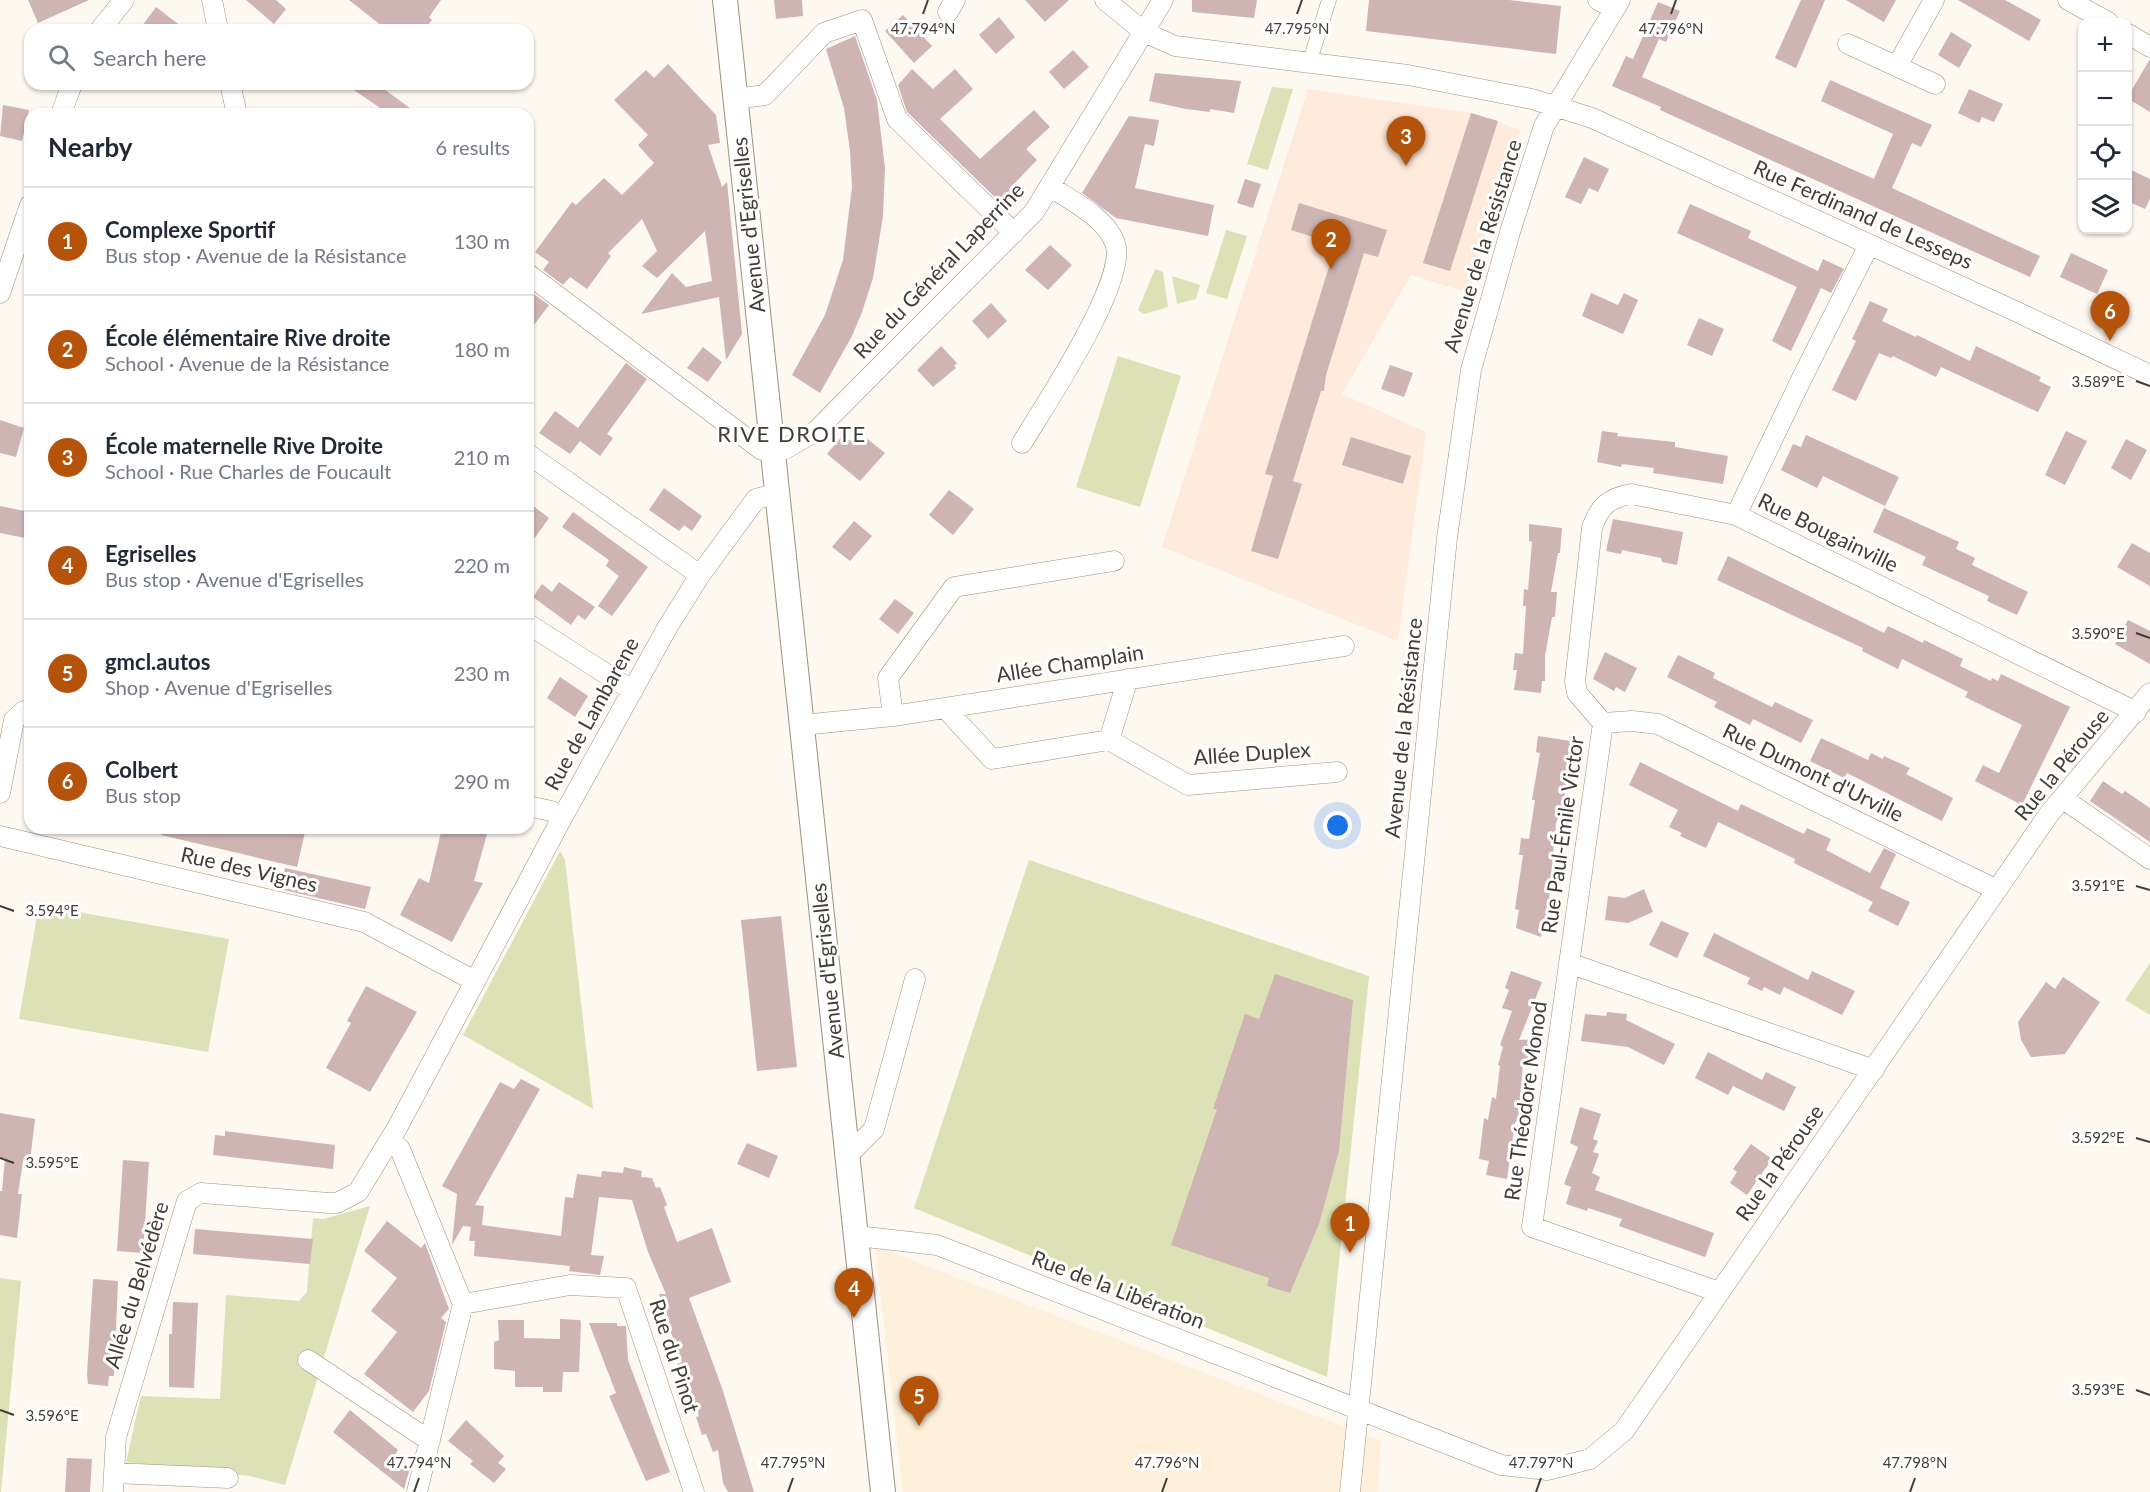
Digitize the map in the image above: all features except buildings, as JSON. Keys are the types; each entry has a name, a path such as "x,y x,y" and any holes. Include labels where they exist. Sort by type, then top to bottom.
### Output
{"street":[{"path":"105,24 124,0"},
{"path":"213,0 217,24"},
{"name":"Avenue d'Egriselles","path":"725,0 884,1492"},
{"name":"Rue Ferdinand de Lesseps","path":"1105,0 1144,32 1161,41 1190,49 1408,75 1554,105 1592,118 2150,375"},
{"name":"Rue du Général Laperrine","path":"773,451 785,449 816,431 1034,212 1163,0"},
{"path":"1313,51 1329,0"},
{"path":"1898,66 1935,0"},
{"path":"2068,0 2101,18"},
{"name":"Avenue de la Résistance","path":"1350,1492 1447,538 1471,370 1540,137 1554,105 1611,3"},
{"path":"736,99 765,95 824,33 862,20 897,119 1014,234"},
{"path":"2132,37 2150,47"},
{"path":"1848,44 1935,84"},
{"path":"63,108 70,90"},
{"path":"231,90 236,108"},
{"path":"1022,443 1091,330 1115,265 1116,244 1107,229 1051,187"},
{"path":"0,293 24,223"},
{"name":"Rue Bougainville","path":"1869,245 1736,515 2136,712"},
{"path":"534,279 762,450 773,451"},
{"path":"534,458 700,575"},
{"name":"Rue de Lambarene","path":"390,1140 562,818 667,628 700,575 756,498 778,493"},
{"name":"Rue Paul-Émile Victor","path":"1569,963 1603,723 1577,693 1575,681 1592,528 1598,510 1614,497 1631,494 1736,515"},
{"path":"893,716 888,678 954,587 1114,561"},
{"path":"534,628 633,691"},
{"name":"Allée Champlain","path":"802,725 893,716 1344,646"},
{"path":"945,708 992,759 1109,740 1128,679"},
{"name":"Rue la Pérouse","path":"1357,1410 1501,1466 1547,1470 1590,1459 1624,1431 1996,890 2062,798 2150,693"},
{"path":"0,794 14,720 24,711"},
{"name":"Rue Dumont d'Urville","path":"1603,723 1632,721 1658,724 1996,890"},
{"name":"Allée Duplex","path":"1109,740 1188,785 1337,772"},
{"path":"2062,798 2150,859"},
{"path":"534,807 551,811 562,818"},
{"name":"Rue des Vignes","path":"0,836 364,922 475,981"},
{"path":"1569,963 1874,1070"},
{"name":"Rue Théodore Monod","path":"1569,963 1532,1227 1719,1292"},
{"path":"848,1155 874,1129 915,979"},
{"path":"390,1140 400,1149 463,1304 417,1492"},
{"name":"Allée du Belvédère","path":"228,1478 113,1482 116,1437 187,1201 201,1193 337,1203 357,1192 390,1140"},
{"name":"Rue de la Libération","path":"857,1236 937,1245 1357,1410"},
{"name":"Rue du Pinot","path":"463,1304 570,1285 627,1288 694,1492"},
{"path":"308,1360 429,1441"}],"shaded area":[{"path":"1308,89 1471,113 1521,130 1498,188 1469,293 1411,275 1342,394 1426,432 1398,641 1162,547"},
{"path":"875,1246 1381,1441 1378,1492 903,1492"}],"green space":[{"path":"1272,87 1293,89 1268,170 1247,164"},
{"path":"1226,230 1247,236 1227,299 1206,293"},
{"path":"1155,269 1163,272 1168,307 1144,314 1138,310"},
{"path":"1172,276 1200,285 1196,299 1177,304"},
{"path":"1118,356 1181,376 1140,507 1076,487"},
{"path":"560,851 565,860 593,1109 463,1035"},
{"path":"1029,860 1369,976 1327,1377 914,1208"},
{"path":"39,905 229,939 208,1052 19,1019"},
{"path":"2150,963 2150,1015 2125,1000"},
{"path":"370,1206 285,1485 250,1476 126,1462 141,1396 220,1399 226,1295 299,1301 307,1292 313,1218 323,1219"},
{"path":"0,1278 21,1281 1,1492 0,1492"}],"place":[{"name":"École maternelle Rive Droite","path":"1406,166"},
{"name":"École élémentaire Rive droite","path":"1331,269"},
{"name":"Colbert","path":"2110,341"},
{"name":"Complexe Sportif","path":"1350,1253"},
{"name":"Egriselles","path":"854,1318"},
{"name":"gmcl.autos","path":"919,1426"}],"district":[{"name":"RIVE DROITE","path":"792,434"}]}
